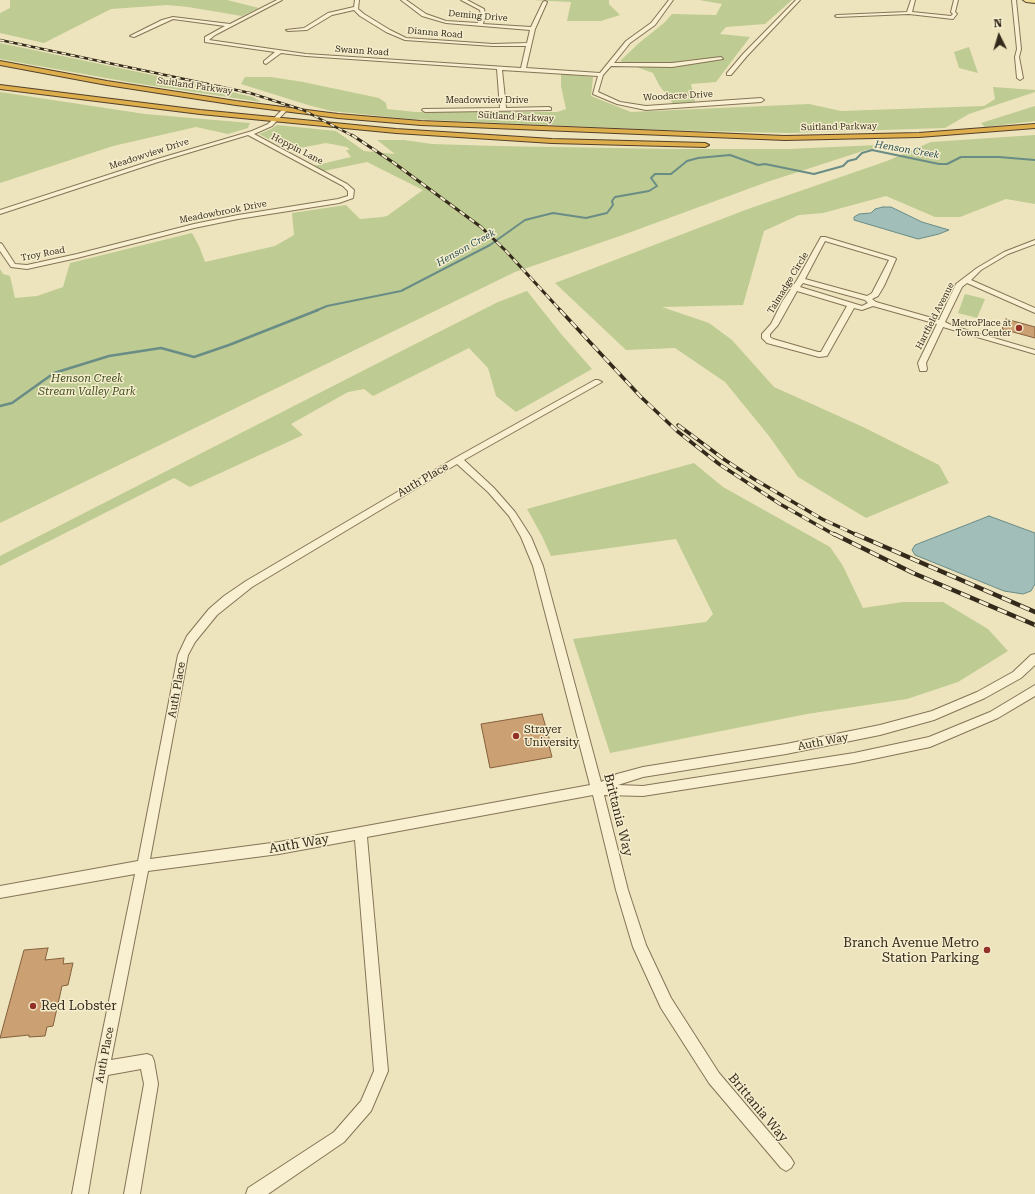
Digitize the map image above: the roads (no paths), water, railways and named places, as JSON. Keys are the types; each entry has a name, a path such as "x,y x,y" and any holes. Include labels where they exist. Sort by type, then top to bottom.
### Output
{"highway":[{"name":"Suitland Parkway","path":"0,63 146,89 285,109 354,117 432,123 739,137 883,136 955,133 1035,126"},
{"name":"Suitland Parkway","path":"0,87 138,105 396,131 506,139 716,145"},
{"name":"Suitland Parkway","path":"743,145 912,140 1035,130"}],"main road":[{"path":"1026,0 1035,1"}],"street":[{"name":"Swann Road","path":"280,0 209,36 207,38 208,42 279,52 601,75"},
{"path":"288,30 305,29 330,14 356,8 357,0"},
{"name":"Deming Drive","path":"403,0 429,17 451,22 533,29"},
{"path":"463,0 482,9 483,16 480,25"},
{"path":"601,75 628,42 653,24 671,0"},
{"path":"729,74 745,55 798,0"},
{"path":"909,13 913,0"},
{"path":"837,16 909,13 953,18 955,14 953,12 956,0"},
{"path":"1014,0 1019,49 1018,57 1020,78"},
{"path":"523,69 533,29 545,2"},
{"name":"Dianna Road","path":"356,8 362,15 374,23 405,39 486,45 530,44"},
{"path":"132,36 164,20 172,18 228,26"},
{"path":"266,62 279,52"},
{"path":"610,64 672,65 722,58"},
{"path":"499,68 503,109"},
{"name":"Woodacre Drive","path":"601,75 595,93 619,103 635,106 657,108 761,100"},
{"name":"Meadowview Drive","path":"0,212 126,170 248,133 267,126 285,109"},
{"name":"Meadowview Drive","path":"425,110 549,109"},
{"name":"Hoppin Lane","path":"248,133 338,181"},
{"name":"Meadowbrook Drive","path":"77,256 194,226 350,198 351,190 338,181"},
{"name":"Talmadge Circle","path":"850,304 824,354 819,355 770,341 766,338 766,334 774,325 801,280 823,238 894,259 880,286 870,301"},
{"name":"Hartfield Avenue","path":"923,369 922,363 959,286 980,269 1006,253 1035,242"},
{"name":"Troy Road","path":"0,245 8,260 13,266 16,267 31,266 77,256"},
{"path":"801,280 853,294 870,301 941,323 950,328 1013,343 1035,346"},
{"path":"966,280 1035,311"},
{"path":"795,288 862,308 870,301"},
{"path":"850,304 853,294"},
{"path":"1013,343 1035,352"},
{"name":"Auth Place","path":"80,1194 102,1068 143,866 183,655 191,639 204,623 228,599 249,584 458,460 598,382"},
{"name":"Brittania Way","path":"458,460 491,490 508,509 520,525 533,553 556,630 622,890 640,946 666,1004 714,1078 786,1163"},
{"name":"Auth Way","path":"597,790 618,779 643,772 786,749 880,730 934,715 981,695 1017,675 1035,658"},
{"name":"Auth Way","path":"0,892 143,866 279,848 597,790 643,791 854,758 930,742 994,715 1035,690"},
{"path":"254,1194 339,1137 366,1106 381,1072 362,833"},
{"path":"102,1068 147,1061 151,1084 132,1194"}],"water":[{"path":"891,207 922,222 949,230 918,239 854,220 854,217 859,214 871,213 875,209"},
{"path":"989,516 1035,533 1035,584 1031,591 1023,594 1004,591 915,555 912,550 915,545"}],"waterway":[{"name":"Henson Creek","path":"315,311 327,306 401,291 490,245 525,220 553,213 586,218 607,213 613,205 612,201 615,197 649,191 657,186 651,178 655,174 671,174 687,161 698,158 730,155 758,165 765,164 814,174 843,166 848,161 856,159 862,153 872,150 939,164 947,164 961,157 999,157 1035,160"},
{"name":"Henson Creek","path":"0,406 12,403 54,373 109,356 161,348 194,357 318,310"}],"railway":[{"path":"0,40 250,93 303,110 353,136"},
{"path":"352,135 394,163 481,227 506,251 561,311"},
{"path":"560,310 641,397 677,431 719,464 780,504 835,535"},
{"path":"678,425 725,460 754,479 822,519 857,535"},
{"path":"834,534 913,573 1035,625"},
{"path":"855,534 1035,612"}],"place":[{"name":"MetroPlace at Town Center","path":"1019,328"},
{"name":"Strayer University","path":"516,736"},
{"name":"Branch Avenue Metro Station Parking","path":"987,950"},
{"name":"Red Lobster","path":"33,1006"}],"park label":[{"name":"Henson Creek Stream Valley Park","path":"87,385"}]}
